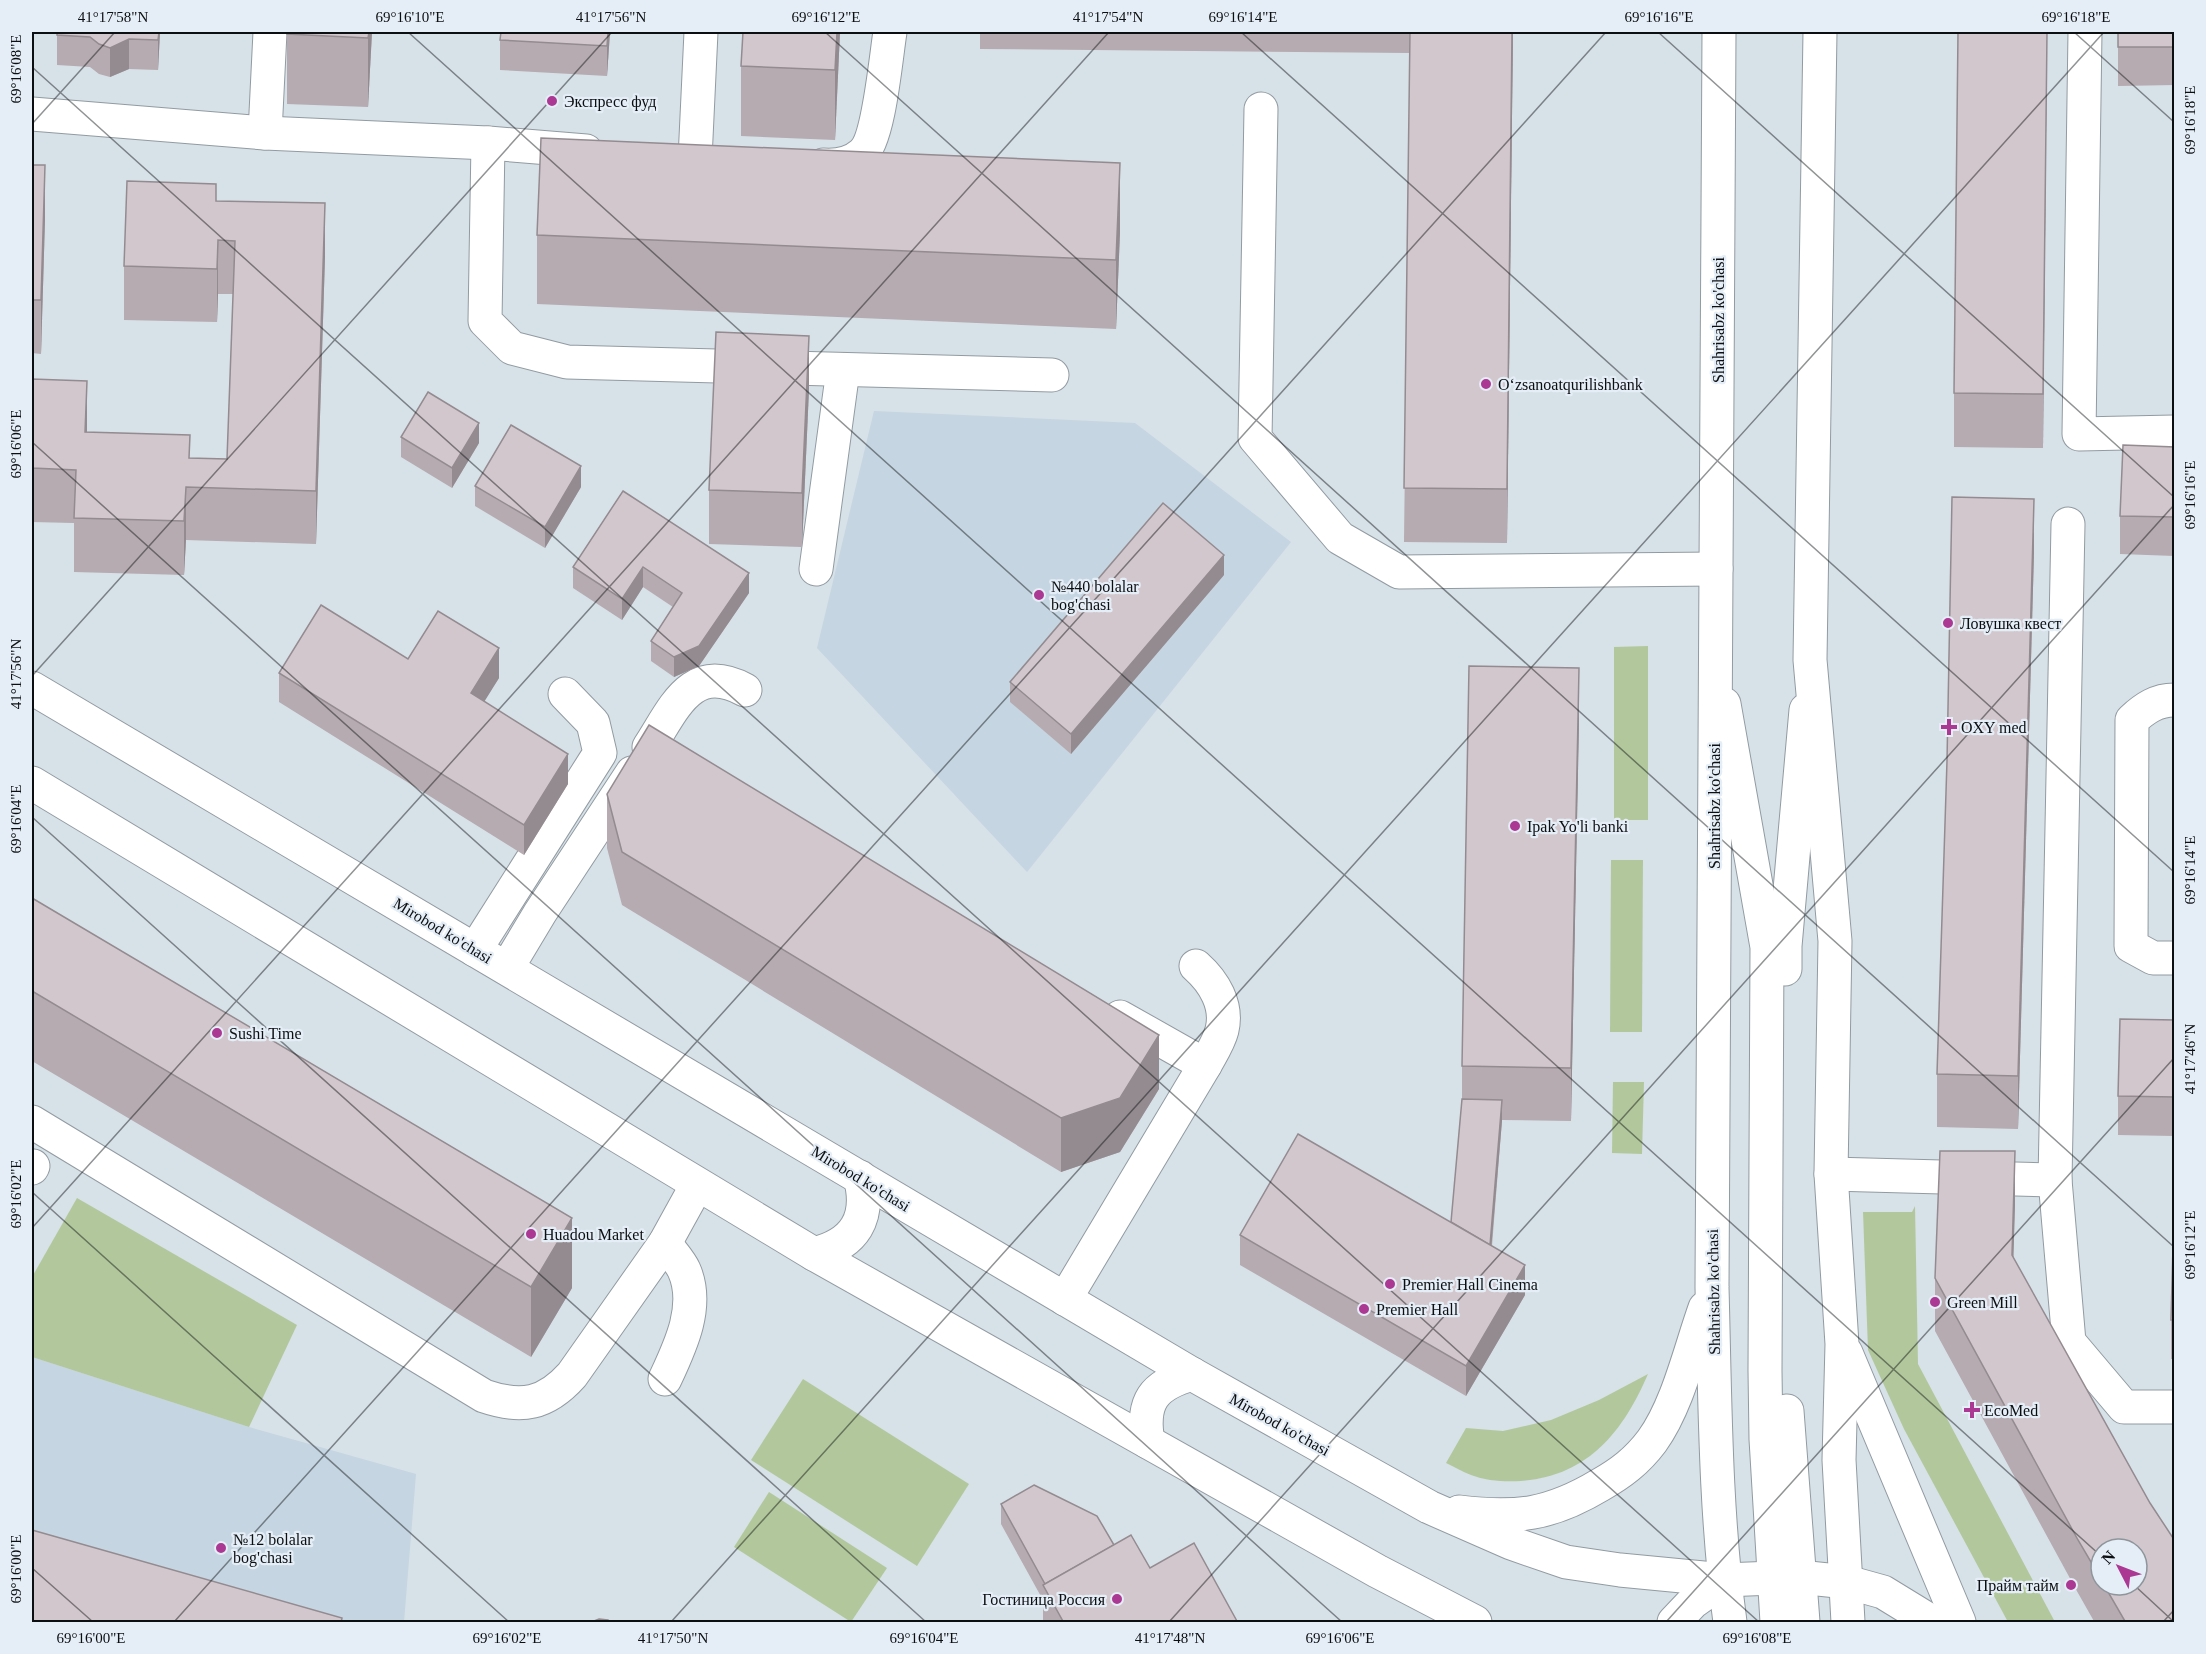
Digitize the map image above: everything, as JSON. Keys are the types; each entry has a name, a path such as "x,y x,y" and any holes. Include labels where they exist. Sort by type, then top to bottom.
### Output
{"main road":[{"path":"265,133 270,32"},
{"path":"695,159 700,32"},
{"path":"796,164 841,166 864,153 875,131 890,32"},
{"name":"Shahrisabz ko'chasi","path":"1719,32 1712,1287 1716,1442 1724,1580 1730,1623"},
{"path":"1777,1623 1787,1578 1784,1370 1787,1166 1785,946 1810,660 1820,32"},
{"path":"2085,32 2079,434 2175,432"},
{"path":"1261,109 1255,438 1340,538 1399,572 1716,569"},
{"path":"32,114 265,133 488,143 615,153"},
{"path":"488,143 485,321 512,348 567,362 1052,375"},
{"path":"660,156 729,160"},
{"path":"816,569 843,370"},
{"path":"2068,524 2055,1180 2069,1342 2124,1407 2175,1407"},
{"path":"1715,658 1767,947 1766,1439 1787,1578 1803,1623"},
{"path":"1810,660 1835,941 1831,1174 1842,1344 1839,1460 1848,1623"},
{"path":"507,968 540,913 660,753 683,696 696,685 713,680 745,690"},
{"name":"Mirobod ko'chasi","path":"32,688 1192,1374 1428,1507 1511,1543 1566,1562 1620,1570 1724,1580 1787,1578 1847,1582 1883,1592 1932,1623"},
{"path":"475,950 600,753 593,723 565,694"},
{"path":"2175,700 2167,700 2146,707 2132,720 2131,946 2153,958 2175,958"},
{"path":"32,783 814,1254 1377,1571 1475,1623"},
{"path":"1065,1299 1205,1065 1222,1029 1222,1009 1216,990 1196,966"},
{"path":"1092,1000 1205,1065"},
{"path":"32,1122 484,1396 498,1401 543,1399 564,1384 581,1364 664,1244 697,1185"},
{"path":"1831,1174 2055,1180"},
{"path":"814,1254 838,1246 856,1228 864,1205 860,1177"},
{"path":"664,1244 684,1270 691,1298 682,1341 665,1378"},
{"path":"1428,1507 1477,1514 1529,1514 1554,1509 1580,1498 1626,1470 1652,1440 1671,1407 1712,1287"},
{"path":"1842,1344 1959,1623"},
{"path":"1148,1442 1146,1412 1150,1400 1169,1383 1192,1374"},
{"path":"1377,1571 1434,1623"},
{"path":"1674,1623 1693,1602 1724,1580"}],"shaded area":[{"name":"№440 bolalar bog'chasi","path":"874,411 1135,423 1291,542 1027,872 817,648"},
{"name":"№12 bolalar bog'chasi","path":"32,1357 249,1427 416,1474 404,1622 32,1622"}],"green space":[{"path":"1648,646 1648,820 1614,820 1614,647"},
{"path":"1611,860 1643,860 1642,1032 1610,1032"},
{"path":"1613,1082 1644,1082 1642,1154 1612,1153"},
{"path":"77,1198 297,1325 249,1427 32,1357 32,1277"},
{"path":"1915,1206 1918,1364 2055,1622 2008,1622 1904,1429 1868,1350 1863,1212 1912,1212"},
{"path":"1648,1374 1627,1414 1614,1432 1584,1460 1566,1470 1545,1477 1502,1481 1477,1477 1446,1463 1466,1428 1503,1431 1551,1420 1599,1400"},
{"path":"803,1379 969,1484 917,1566 751,1460"},
{"path":"769,1492 887,1568 851,1622 734,1547"}],"building":[{"path":"57,32 159,32 158,40 129,39 110,48 90,37 57,35"},
{"path":"287,32 369,32 368,38 287,34"},
{"path":"501,32 608,32 607,46 500,40"},
{"path":"743,32 837,32 835,70 741,66"},
{"path":"1410,32 1512,32 1507,489 1404,488"},
{"path":"1958,32 2047,32 2043,394 1954,393"},
{"path":"2118,32 2175,32 2175,47 2118,47"},
{"path":"541,138 1120,163 1116,260 537,235"},
{"path":"32,165 45,165 41,300 32,300"},
{"path":"127,181 216,184 216,201 325,203 316,491 186,487 184,521 74,518 76,470 32,468 32,379 87,381 85,432 190,435 189,458 227,459 235,241 218,240 217,269 124,266"},
{"path":"716,332 809,336 802,493 709,490"},
{"path":"428,392 479,423 452,468 401,437"},
{"path":"511,425 581,466 545,527 475,486"},
{"path":"2123,445 2175,447 2175,517 2120,516"},
{"path":"623,491 749,573 699,646 674,657 651,641 682,593 643,567 622,599 573,567"},
{"path":"1952,497 2034,499 2018,1076 1937,1074 1947,761"},
{"path":"1163,503 1224,555 1071,734 1010,682"},
{"path":"321,605 408,659 438,611 499,648 471,693 568,754 524,825 279,673"},
{"path":"1469,666 1579,668 1571,1068 1462,1066"},
{"path":"649,725 1159,1035 1120,1098 1061,1118 622,852 607,794"},
{"path":"32,898 572,1218 531,1287 32,991"},
{"path":"2120,1019 2175,1020 2175,1097 2118,1096"},
{"path":"1462,1099 1502,1100 1490,1245 1451,1222"},
{"name":"Premier Hall Cinema","path":"1298,1134 1525,1265 1466,1366 1240,1235"},
{"path":"1940,1151 2015,1151 2012,1255 2150,1503 2175,1541 2175,1623 2126,1623 2111,1597 2149,1597 2149,1537 2089,1537 2089,1559 1935,1278"},
{"path":"2174,1209 2175,1320 2171,1320"},
{"path":"1034,1485 1097,1516 1114,1545 1045,1584 1001,1504"},
{"path":"32,1530 342,1618 341,1623 32,1623"},
{"path":"1131,1535 1150,1568 1194,1543 1238,1623 1064,1623 1043,1585"},
{"path":"599,1619 608,1620 612,1623 589,1623"}],"place":[{"name":"Экспресс фуд","path":"552,101"},
{"name":"Oʻzsanoatqurilishbank","path":"1486,384"},
{"name":"№440 bolalar bog'chasi","path":"1039,595"},
{"name":"Ловушка квест","path":"1948,623"},
{"name":"OXY med","path":"1949,727"},
{"name":"Ipak Yo'li banki","path":"1515,826"},
{"name":"Sushi Time","path":"217,1033"},
{"name":"Huadou Market","path":"531,1234"},
{"name":"Premier Hall Cinema","path":"1390,1284"},
{"name":"Green Mill","path":"1935,1302"},
{"name":"Premier Hall","path":"1364,1309"},
{"name":"EcoMed","path":"1972,1410"},
{"name":"№12 bolalar bog'chasi","path":"221,1548"},
{"name":"Прайм тайм","path":"2071,1585"},
{"name":"Гостиница Россия","path":"1117,1599"}]}
